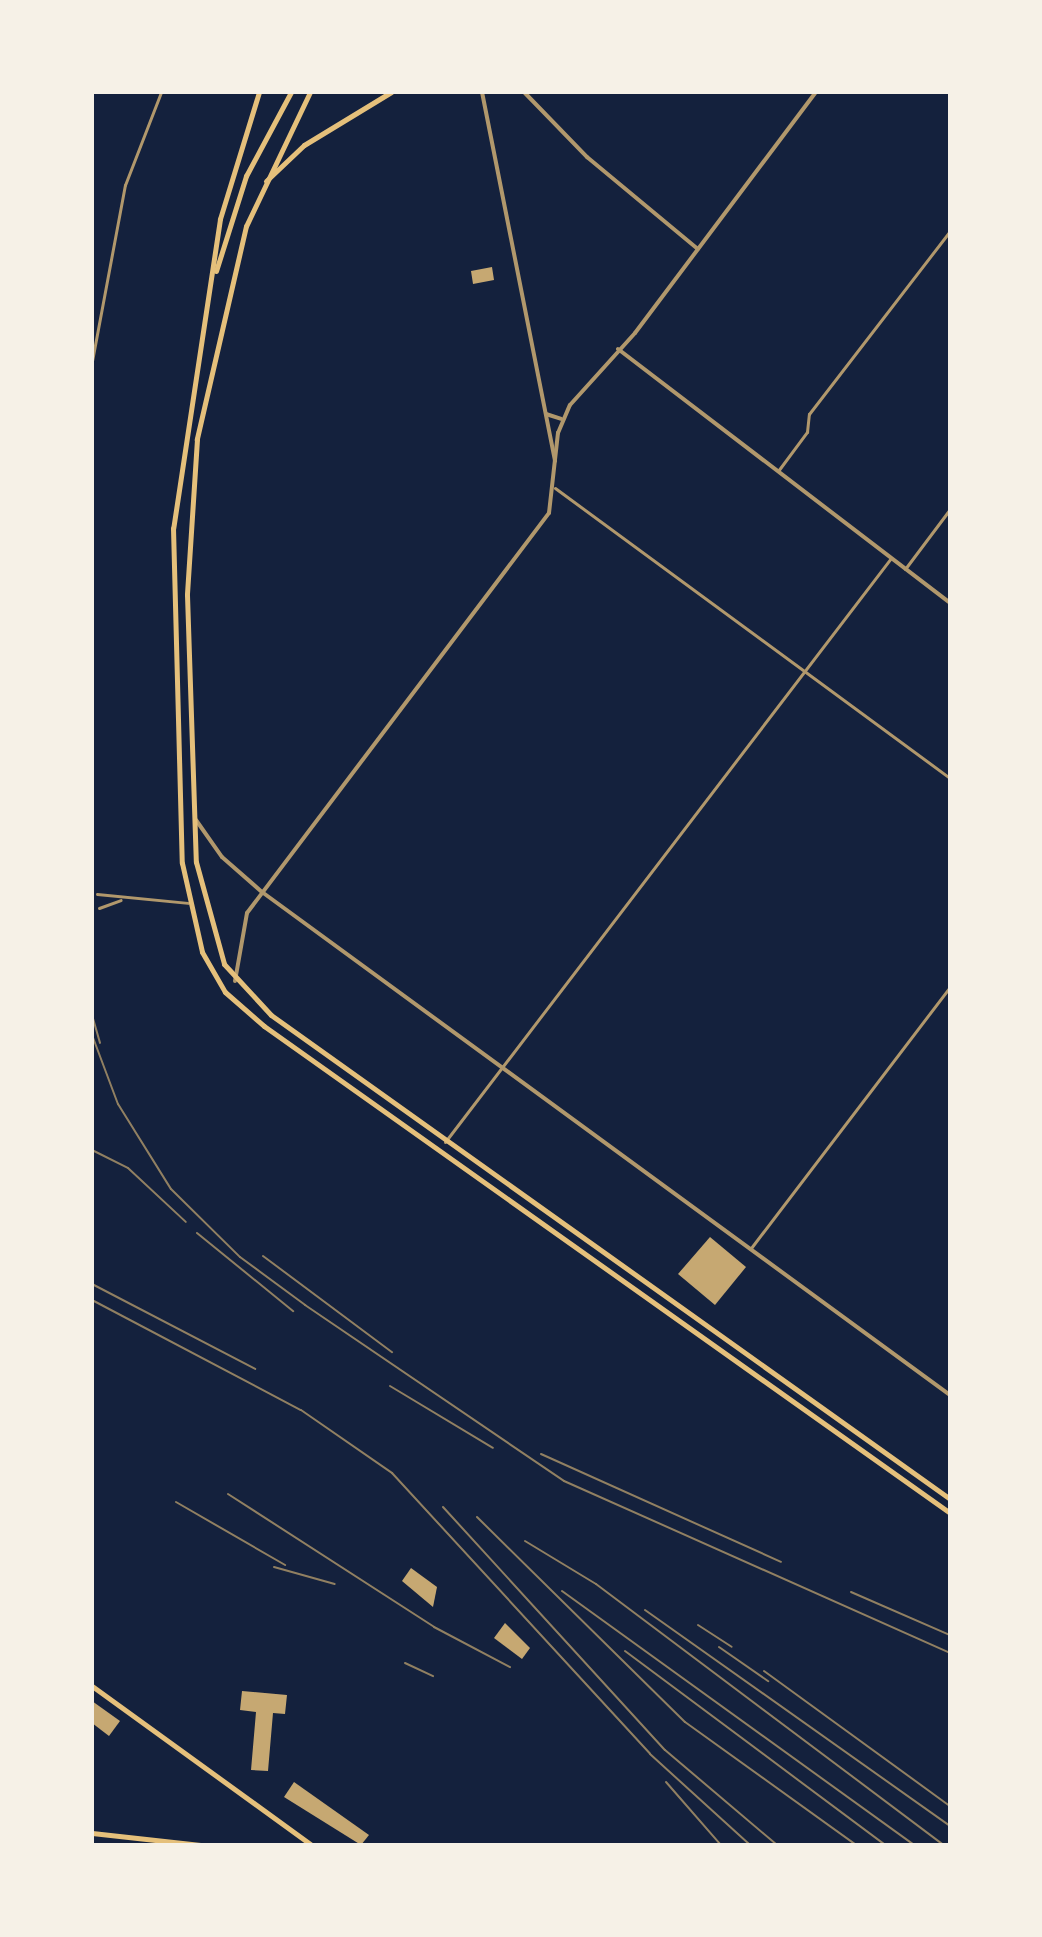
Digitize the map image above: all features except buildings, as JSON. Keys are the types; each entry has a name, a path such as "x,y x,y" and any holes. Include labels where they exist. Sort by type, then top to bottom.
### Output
{"main road":[{"path":"259,92 226,190 173,528 188,903 213,973 250,1016 950,1513"},
{"path":"209,299 246,176 291,92"},
{"path":"310,92 262,184 230,284 197,439 187,558 196,820 202,901 235,981 445,1142 950,1499"},
{"path":"262,184 304,145 391,92"},
{"path":"92,1686 312,1845"},
{"path":"293,1832 299,1845"},
{"path":"92,1833 200,1845"}],"street":[{"path":"92,361 125,185 161,92"},
{"path":"482,92 557,467"},
{"path":"524,92 587,157 698,249"},
{"path":"235,981 240,929 262,892 532,537 555,488 561,419 698,249 816,92"},
{"path":"778,471 807,432 809,414 950,231"},
{"path":"617,348 950,603"},
{"path":"544,412 561,419"},
{"path":"555,488 950,778"},
{"path":"905,569 950,509"},
{"path":"445,1142 807,672 891,558"},
{"path":"196,820 222,857 262,892 950,1395"},
{"path":"97,894 121,900 188,903"},
{"path":"99,908 121,900"},
{"path":"751,1248 950,987"}],"railway":[{"path":"92,1015 100,1043"},
{"path":"92,1035 118,1104 171,1189 240,1257 305,1305 564,1481 950,1653"},
{"path":"92,1150 128,1168 186,1222"},
{"path":"197,1233 293,1311"},
{"path":"263,1256 392,1352"},
{"path":"92,1284 255,1369"},
{"path":"92,1300 301,1410 392,1473 650,1754 750,1845"},
{"path":"390,1386 493,1448"},
{"path":"541,1454 781,1562"},
{"path":"228,1494 434,1627 510,1667"},
{"path":"176,1502 285,1565"},
{"path":"443,1507 665,1750 777,1845"},
{"path":"477,1517 685,1722 856,1845"},
{"path":"525,1541 596,1584 943,1845"},
{"path":"274,1567 335,1584"},
{"path":"562,1591 914,1845"},
{"path":"851,1592 950,1635"},
{"path":"645,1610 950,1826"},
{"path":"698,1625 732,1647"},
{"path":"719,1647 768,1681"},
{"path":"625,1651 885,1845"},
{"path":"405,1663 433,1676"},
{"path":"764,1671 950,1806"},
{"path":"666,1782 721,1845"}]}
